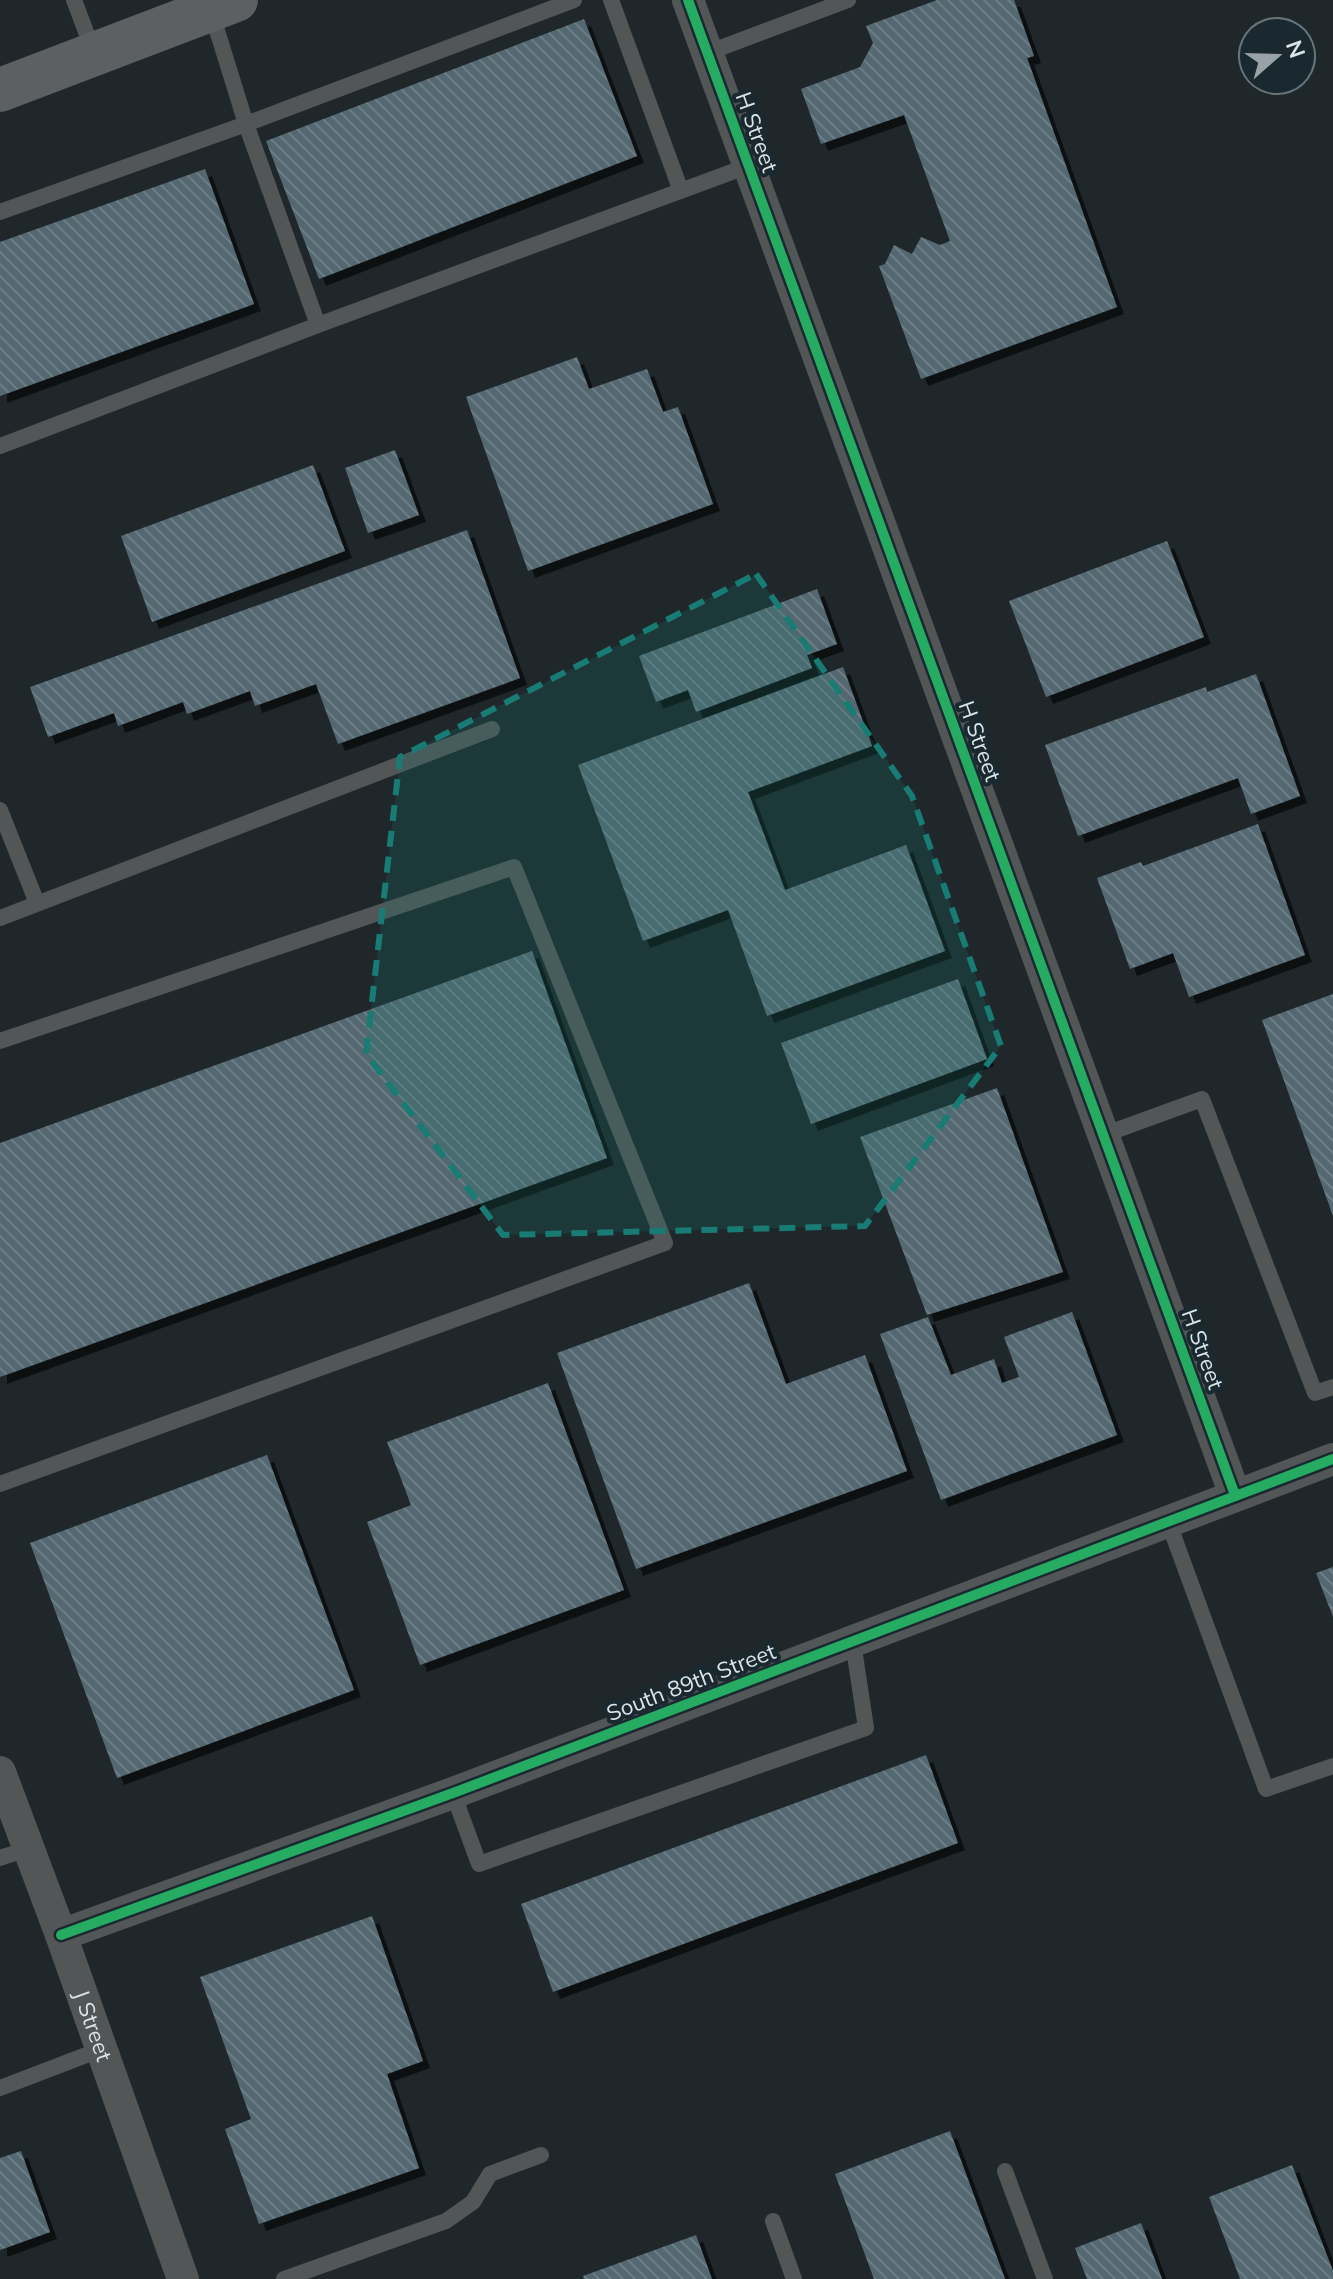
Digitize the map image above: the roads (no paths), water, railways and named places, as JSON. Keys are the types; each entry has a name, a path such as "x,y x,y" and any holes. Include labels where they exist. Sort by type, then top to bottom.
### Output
{"street":[{"name":"H Street","path":"688,0 1235,1495"},
{"path":"0,90 198,11"},
{"name":"South 89th Street","path":"61,1935 453,1793 1333,1459"},
{"name":"J Street","path":"0,1772 14,1854 61,1935 183,2279"}],"lane":[{"path":"74,0 94,54"},
{"path":"0,212 246,124 574,0"},
{"path":"611,0 681,191"},
{"path":"707,53 848,0"},
{"path":"198,11 246,124 318,325"},
{"path":"0,446 748,166"},
{"path":"0,918 492,729"},
{"path":"0,810 37,903"},
{"path":"0,1041 514,867 665,1243 0,1484"},
{"path":"1103,1135 1202,1099 1315,1393 1333,1387"},
{"path":"1168,1521 1266,1789 1333,1766"},
{"path":"453,1793 479,1864 866,1728 853,1642"},
{"path":"0,2088 102,2049"},
{"path":"284,2279 446,2221 473,2202 490,2174 541,2155"},
{"path":"1005,2171 1045,2279"},
{"path":"773,2221 794,2279"}]}
